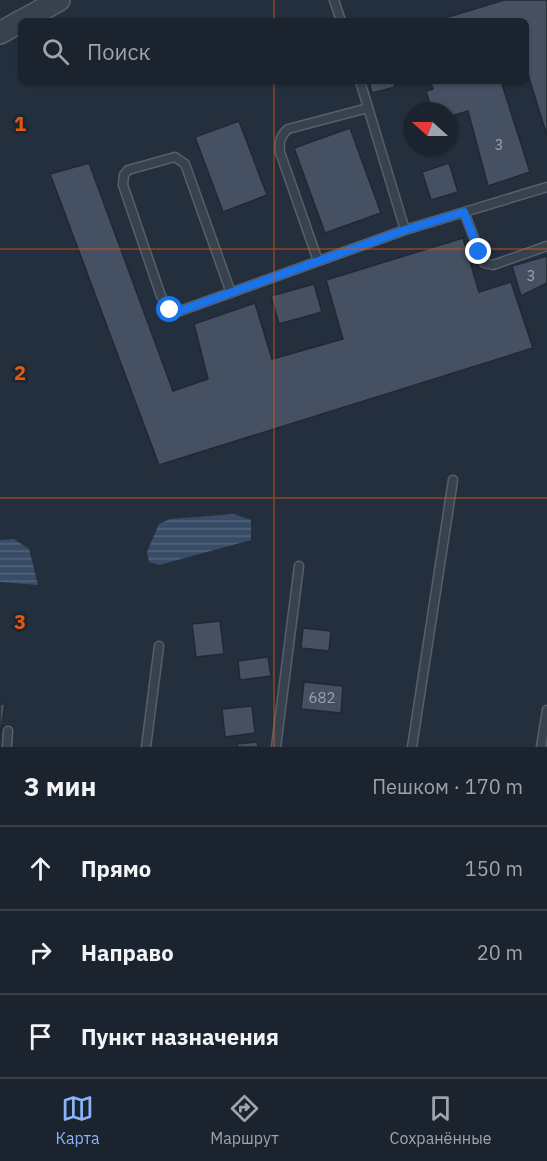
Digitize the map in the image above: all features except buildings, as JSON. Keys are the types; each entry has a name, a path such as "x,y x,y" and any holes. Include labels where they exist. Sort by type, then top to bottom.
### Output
{"street":[{"path":"26,18 59,0"},
{"path":"0,33 18,23"}],"lane":[{"path":"334,0 340,18"},
{"path":"361,84 405,230"},
{"path":"318,261 280,152 279,144 282,134 288,129 368,108"},
{"path":"231,292 185,164 175,157 128,170 124,176 123,185 161,296 170,310 177,312 405,230 547,187"},
{"path":"464,212 484,263 493,265 547,246"},
{"path":"412,747 453,480"},
{"path":"276,747 299,566"},
{"path":"146,747 159,646"},
{"path":"541,747 547,710"},
{"path":"7,747 8,731"}],"water":[{"path":"234,514 251,520 251,540 159,565 149,562 147,552 159,524 170,519"},
{"path":"14,539 29,549 38,585 0,582 0,540"}],"route":[{"path":"170,310 177,312 405,230 464,212 479,252"}]}
